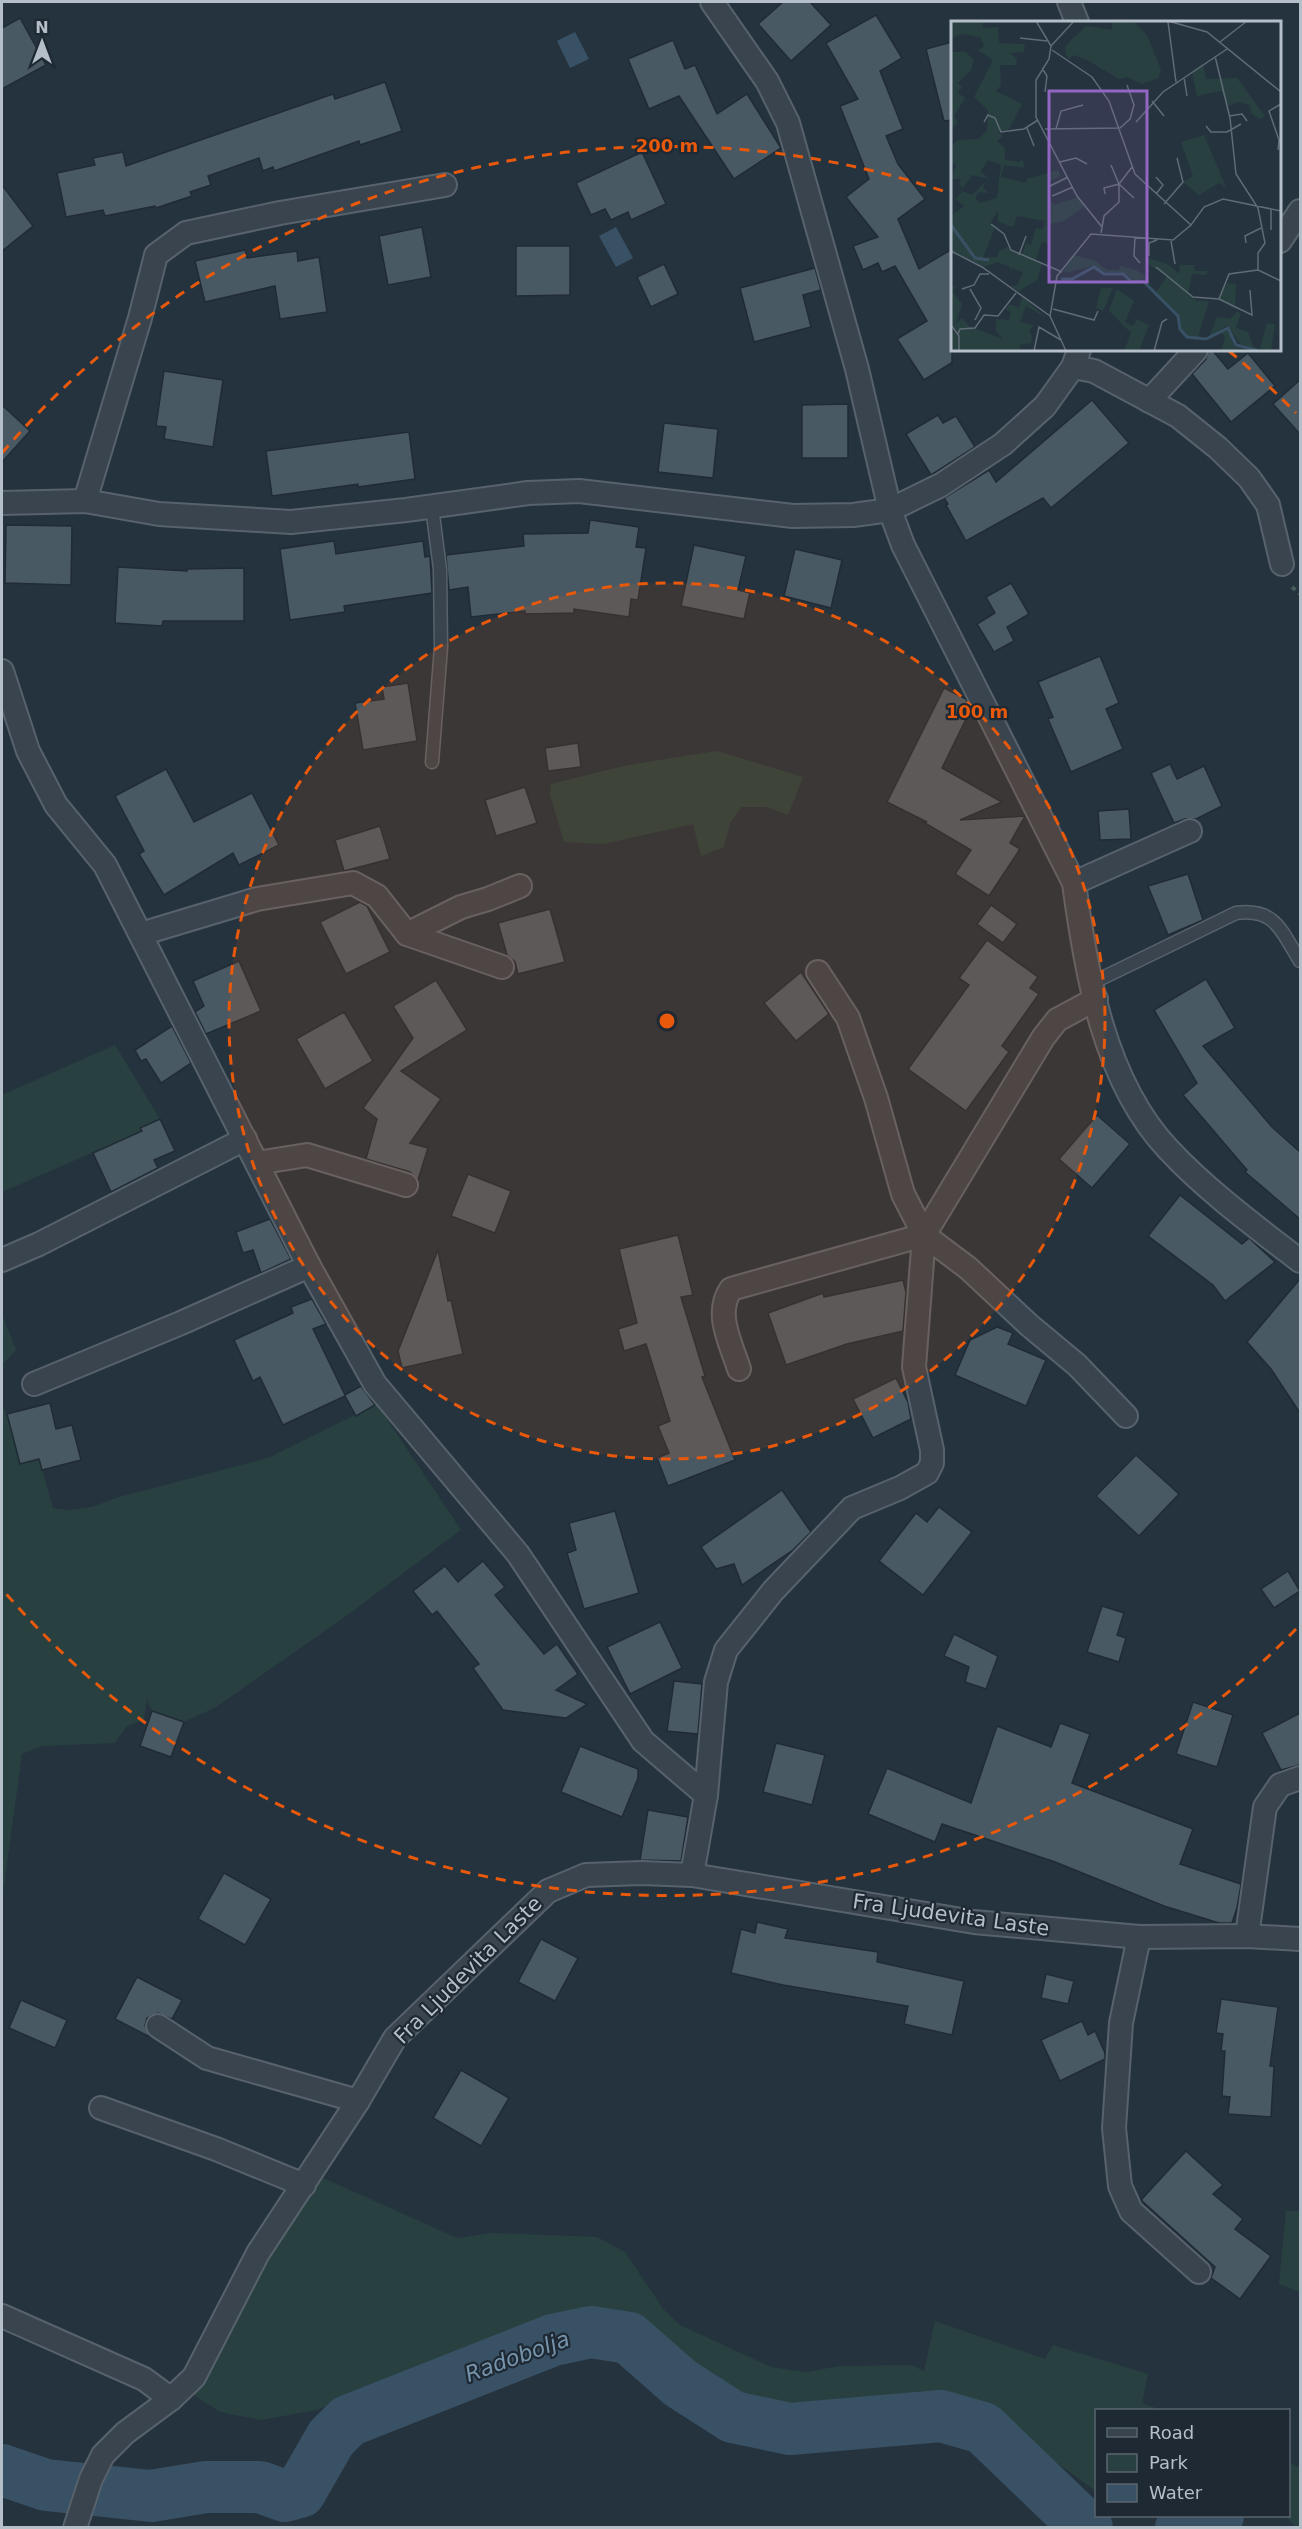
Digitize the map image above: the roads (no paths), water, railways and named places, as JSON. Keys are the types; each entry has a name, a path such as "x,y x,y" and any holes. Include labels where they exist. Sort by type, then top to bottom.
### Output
{"street":[{"path":"712,2 767,81 788,123 857,369 890,510 903,545 1074,883 1094,991 1107,1046 1132,1100 1167,1148 1203,1181 1300,1261"},
{"path":"1069,2 1077,21"},
{"path":"85,501 140,318 156,255 186,233 280,213 445,185"},
{"path":"1281,240 1300,211"},
{"path":"1149,401 1195,351"},
{"path":"2,503 85,501 159,514 291,522 432,507 528,493 579,491 793,516 853,515 890,510 941,485 1003,444 1045,406 1076,358 1094,371 1178,416 1218,448 1249,478 1268,505 1282,564"},
{"path":"2,671 28,751 56,805 105,865 309,1266 375,1384 518,1554 643,1741 706,1795"},
{"path":"1074,883 1190,831"},
{"path":"141,934 256,899 353,883 377,896 407,934 502,967"},
{"path":"407,934 460,907 520,886"},
{"path":"818,972 848,1018 876,1098 903,1194 924,1235 968,1268 1029,1325 1077,1365 1126,1416"},
{"path":"692,1875 706,1795 716,1682 726,1650 773,1591 852,1508 900,1488 927,1473 932,1463 932,1450 914,1368 924,1235 1043,1038 1057,1020 1094,991"},
{"path":"2,1260 39,1244 245,1140"},
{"path":"257,1163 307,1155 406,1185"},
{"path":"739,1369 722,1314 724,1299 730,1289 924,1235"},
{"path":"34,1384 309,1266"},
{"path":"1247,1936 1265,1808 1280,1785 1300,1778"},
{"name":"Fra Ljudevita Laste","path":"77,2520 91,2479 103,2455 125,2433 171,2399 194,2377 258,2253 358,2101 395,2038 548,1891 586,1875 642,1873 692,1875 974,1922 1138,1937 1247,1936 1300,1939"},
{"path":"1138,1937 1121,2023 1114,2128 1120,2186 1131,2211 1199,2272"},
{"path":"158,2026 207,2058 358,2101"},
{"path":"101,2108 216,2149 304,2185"},
{"path":"2,2316 144,2379 171,2399"}],"lane":[{"path":"432,507 440,569 441,647 432,762"},
{"path":"1094,991 1236,913 1253,911 1269,916 1300,961"}],"water":[{"path":"575,32 589,59 570,68 557,41"},
{"path":"616,227 633,258 616,267 599,236"},
{"path":"2,2456 26,2463 61,2481 143,2489 150,2487 151,2479 213,2474 218,2499 191,2503 136,2504 54,2493 2,2480"}],"waterway":[{"name":"Radobolja","path":"2,2470 46,2485 151,2496 206,2487 260,2487 285,2496 300,2492 331,2438 348,2421 553,2340 591,2332 629,2338 680,2383 733,2417 790,2429 941,2416 983,2428 1087,2528"},
{"name":"Radobolja","path":"1181,2528 1215,2517"}]}
